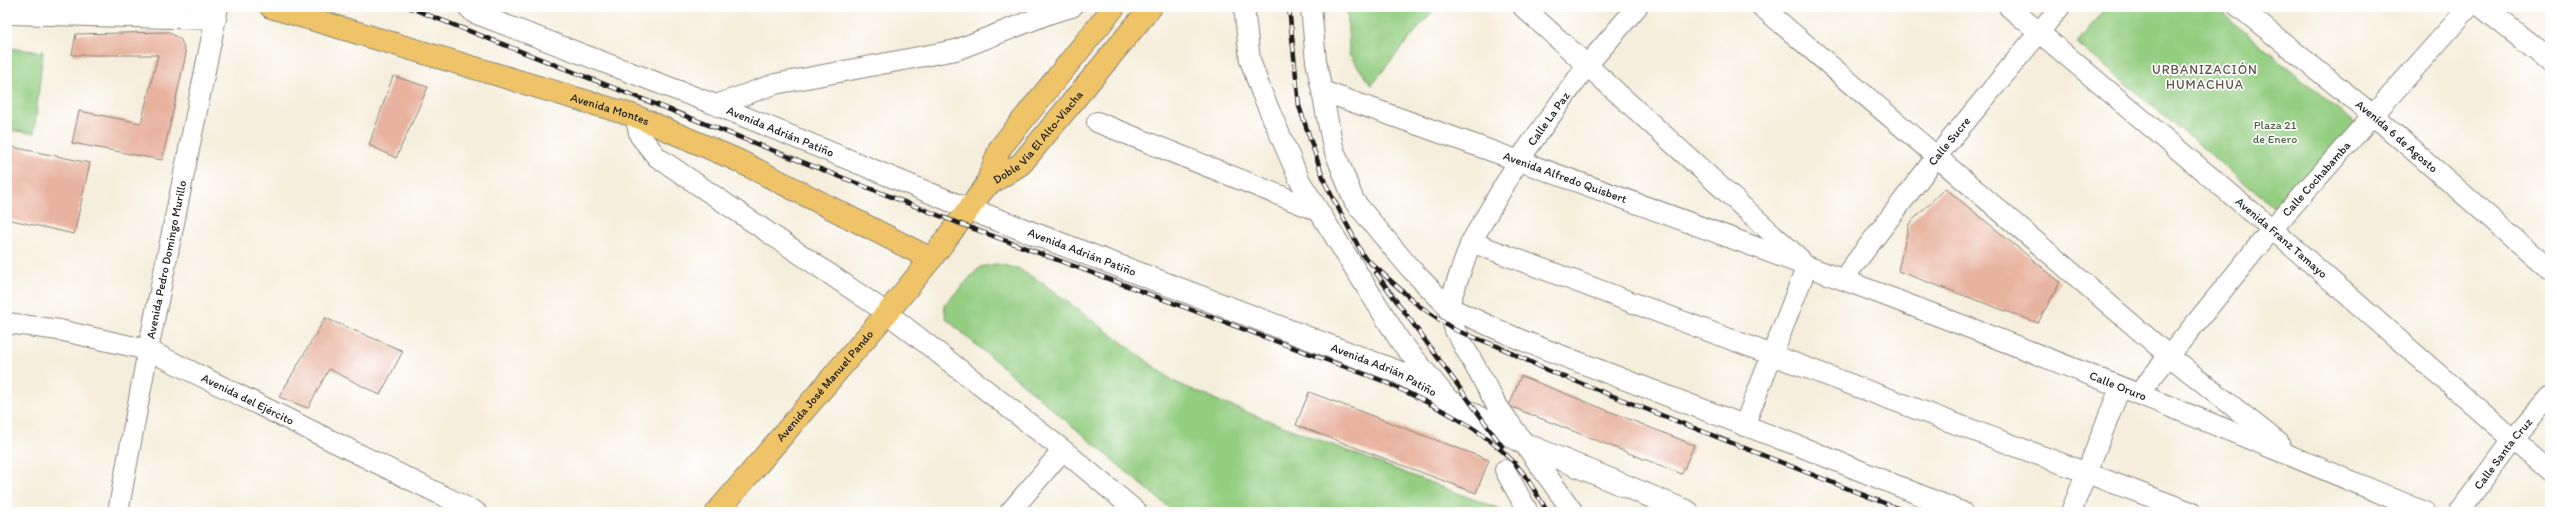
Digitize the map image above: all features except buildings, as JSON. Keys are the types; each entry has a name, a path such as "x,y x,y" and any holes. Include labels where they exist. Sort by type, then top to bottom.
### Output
{"main road":[{"name":"Avenida Montes","path":"271,7 635,116 738,160 930,259"},
{"name":"Doble Vía El Alto-Viacha","path":"986,186 1000,148 1114,7"},
{"name":"Doble Vía El Alto-Viacha","path":"986,186 1021,164 1151,7"},
{"name":"Avenida José Manuel Pando","path":"718,512 887,313 986,186"}],"street":[{"name":"Avenida Adrián Patiño","path":"468,7 474,12 716,105 969,209 1398,372 1527,445 1688,512"},
{"path":"716,105 775,84 956,50 1051,13 1072,7"},
{"path":"1244,7 1250,60 1261,92 1300,181 1316,210 1400,341 1450,402"},
{"path":"1311,7 1316,61 1333,147 1354,201 1409,267 1448,307 1521,340 1962,512"},
{"path":"1523,7 1588,64 1807,266 1744,426"},
{"name":"Calle La Paz","path":"1448,307 1472,242 1519,160 1588,64 1637,7"},
{"path":"1762,7 2168,355 2297,458"},
{"name":"Avenida Franz Tamayo","path":"2009,7 2272,229 2550,472"},
{"name":"Calle Sucre","path":"1843,279 1937,156 2060,7"},
{"name":"Avenida 6 de Agosto","path":"2239,7 2374,116 2550,270"},
{"name":"Calle Cochabamba","path":"2139,394 2168,355 2272,229 2374,116 2469,7"},
{"path":"2483,7 2550,61"},
{"path":"7,14 217,13"},
{"name":"Avenida Pedro Domingo Murillo","path":"118,512 148,350 217,13"},
{"name":"Avenida Alfredo Quisbert","path":"1322,91 1519,160 1807,266"},
{"path":"635,116 640,136 658,157 887,313 1063,450 1137,512"},
{"path":"1097,122 1316,210"},
{"path":"1472,242 2191,512"},
{"name":"Calle Oruro","path":"1807,266 2120,388 2139,394 2425,512"},
{"path":"1448,307 1455,330 1496,404 1527,445 1573,512"},
{"name":"Avenida del Ejército","path":"7,323 59,330 148,350 476,512"},
{"path":"2071,512 2120,388"},
{"name":"Calle Santa Cruz","path":"2459,512 2513,439 2550,397"},
{"path":"1010,512 1063,450"},
{"path":"1505,470 1528,512"}],"green space":[{"path":"1347,7 1436,7 1371,85 1349,54"},
{"name":"Plaza 21 de Enero","path":"2106,7 2215,7 2356,124 2283,215 2077,43"},
{"path":"7,48 43,52 34,133 7,130"},
{"path":"997,264 1017,268 1041,282 1175,382 1223,403 1507,512 1174,512 946,319 944,305 980,267"}],"railway":[{"path":"408,7 958,223 1383,381 1458,419 1493,443 1509,457 1523,473 1548,512"},
{"path":"1289,7 1299,106 1325,183 1364,257 1418,305 1455,330 1497,346 1547,370 1907,512"},
{"path":"1376,273 1502,446"}],"district":[{"name":"URBANIZACIÓN HUMACHUA","path":"2205,76"}]}
